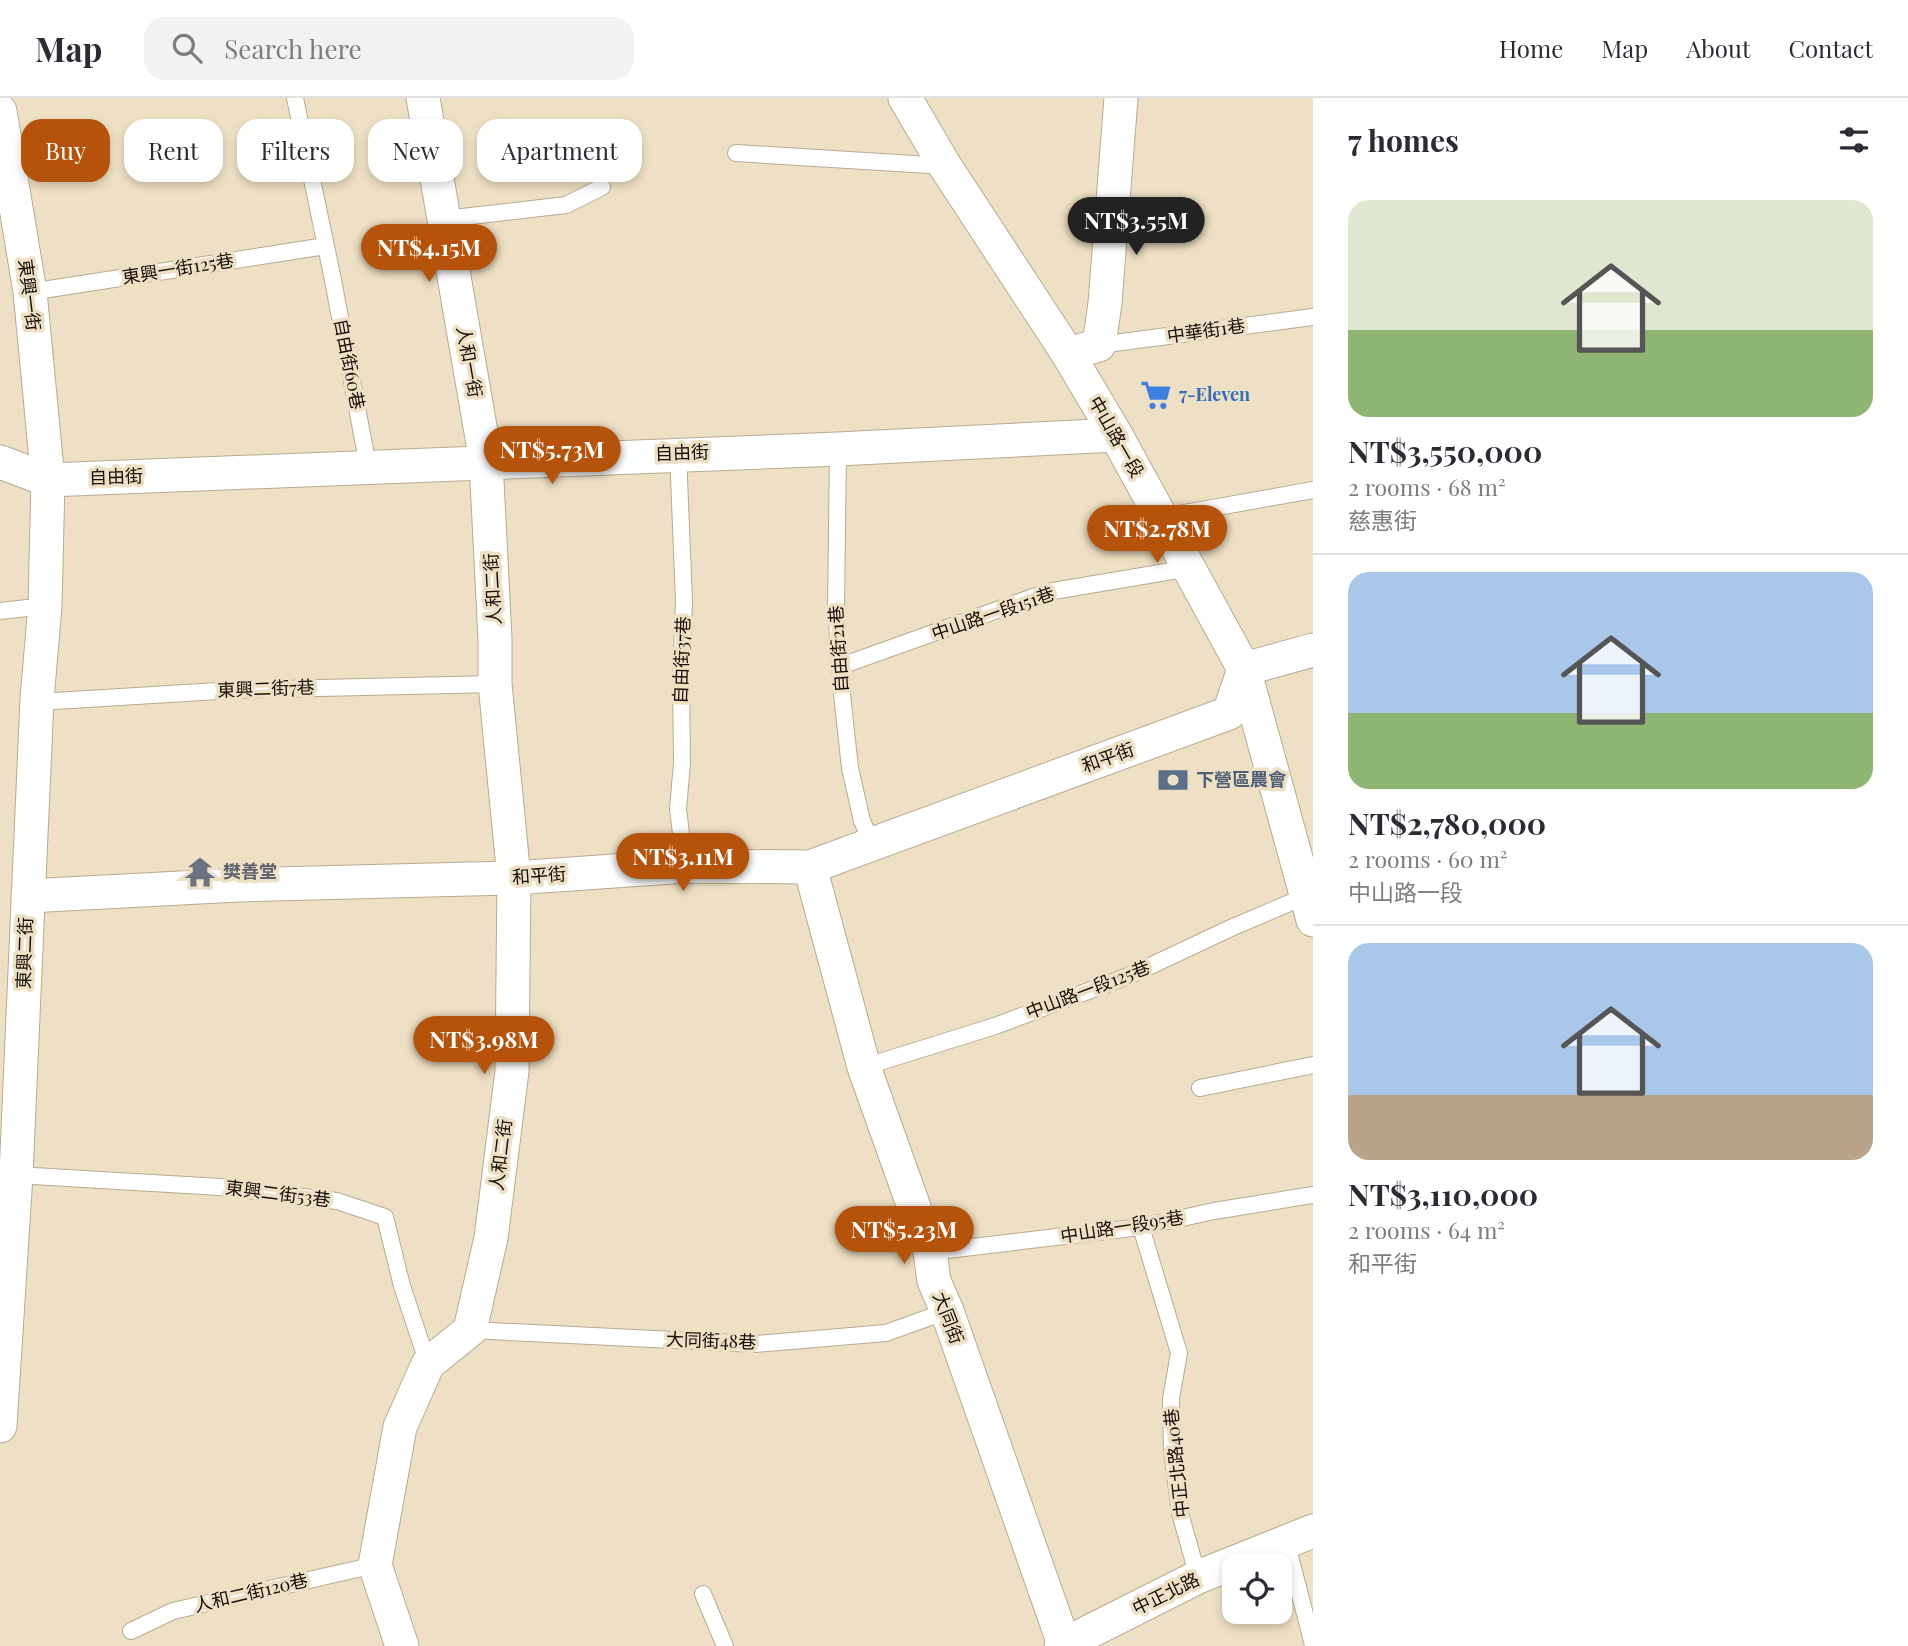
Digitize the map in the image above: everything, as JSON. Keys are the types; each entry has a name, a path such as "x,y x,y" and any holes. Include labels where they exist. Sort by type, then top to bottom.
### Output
{"street":[{"name":"人和一街","path":"423,98 486,461"},
{"name":"中山路一段","path":"905,98 945,166 1083,350 1116,435 1244,669 1309,908"},
{"path":"1083,350 1105,303 1121,98"},
{"name":"東興一街","path":"0,111 30,292 48,480"},
{"name":"自由街","path":"0,462 48,480 678,453 838,449 1116,435"},
{"name":"人和二街","path":"470,1330 491,1238 512,1071 514,878 495,684 486,461"},
{"name":"東興二街","path":"0,1426 10,1186 37,699 45,606 48,480"},
{"path":"1244,669 1313,650"},
{"name":"和平街","path":"28,896 238,886 514,878 685,866 810,867 1229,713 1244,669"},
{"name":"大同街","path":"810,867 864,1067 930,1252 934,1281 947,1311 1062,1645"},
{"path":"402,1646 375,1565 400,1427 428,1364 470,1330"},
{"name":"中正北路","path":"1062,1645 1198,1577 1300,1536"}],"lane":[{"name":"自由街60巷","path":"295,98 368,466"},
{"path":"736,153 945,166"},
{"path":"445,219 566,205 602,187"},
{"name":"東興一街125巷","path":"30,292 326,246"},
{"name":"中華街1巷","path":"1083,350 1313,317"},
{"name":"自由街21巷","path":"838,449 836,609 850,768 862,821 873,845"},
{"name":"自由街37巷","path":"678,453 684,601 682,763 678,809 685,866"},
{"path":"1162,517 1313,490"},
{"name":"中山路一段151巷","path":"841,666 1047,592 1190,568"},
{"path":"0,611 45,606"},
{"name":"東興二街7巷","path":"37,699 55,701 234,690 495,684"},
{"name":"中山路一段125巷","path":"864,1067 995,1026 1130,975 1233,927 1309,908"},
{"path":"1200,1088 1313,1065"},
{"name":"東興二街53巷","path":"10,1186 220,1187 337,1201 385,1217 402,1286 428,1364"},
{"name":"中山路一段95巷","path":"930,1252 1141,1227 1313,1195"},
{"name":"中正北路40巷","path":"1141,1227 1179,1353 1171,1399 1172,1452 1180,1513 1198,1577"},
{"name":"大同街48巷","path":"470,1330 755,1344 886,1333 947,1311"},
{"path":"1300,1536 1313,1645"},
{"name":"人和二街120巷","path":"131,1631 173,1611 375,1565"},
{"path":"704,1594 726,1646"}],"place":[{"name":"7-Eleven","path":"1156,395"},
{"name":"下營區農會","path":"1173,780"},
{"name":"樊善堂","path":"200,872"}]}
